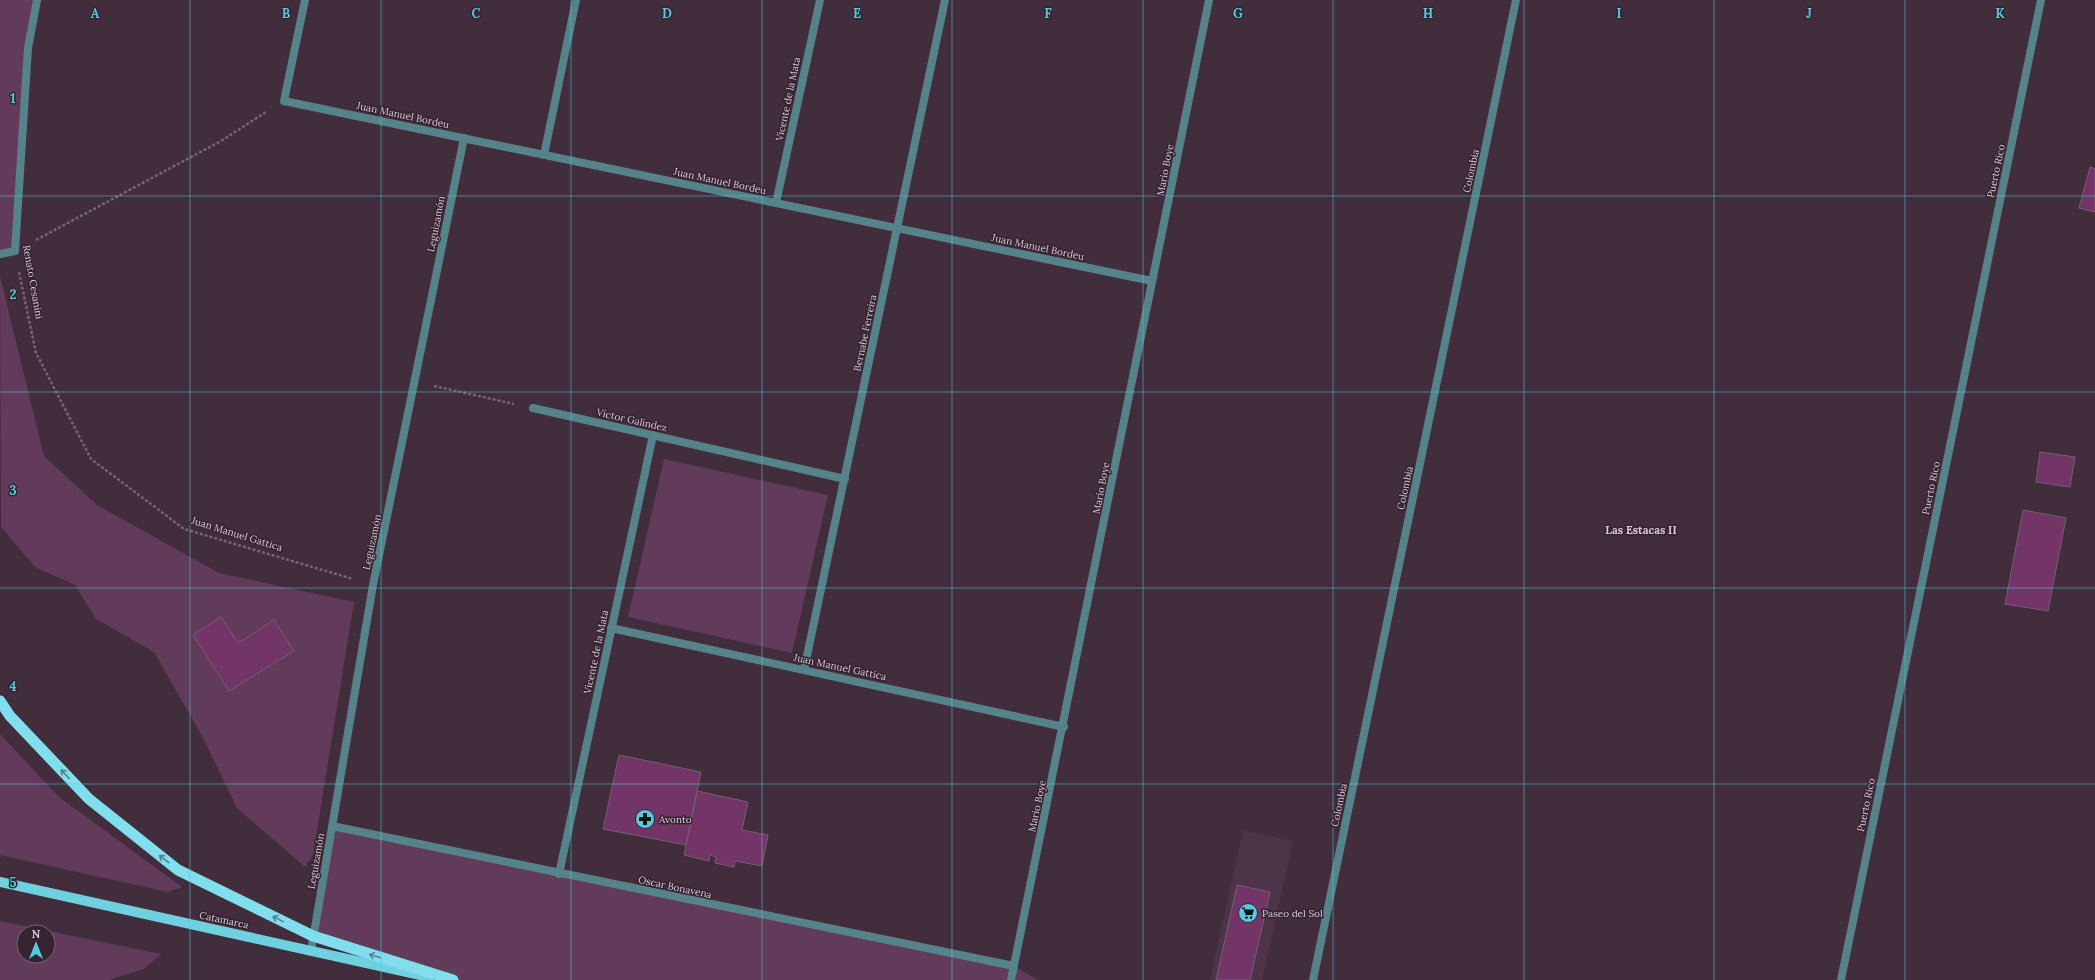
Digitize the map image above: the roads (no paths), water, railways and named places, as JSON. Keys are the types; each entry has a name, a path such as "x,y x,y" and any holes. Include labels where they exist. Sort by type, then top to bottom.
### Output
{"highway":[{"path":"0,701 10,716 89,799 178,870 313,936 453,980"}],"main road":[{"name":"Catamarca","path":"0,882 443,980"}],"street":[{"name":"Renato Cesanini","path":"0,254 15,251 28,48 37,0"},
{"name":"Juan Manuel Bordeu","path":"305,0 284,101 1152,281"},
{"path":"544,155 576,0"},
{"name":"Vicente de la Mata","path":"776,203 820,0"},
{"name":"Bernabe Ferreira","path":"804,670 945,0"},
{"name":"Mario Boye","path":"1011,980 1064,727 1209,0"},
{"name":"Colombia","path":"1313,980 1516,0"},
{"name":"Puerto Rico","path":"1841,980 2041,0"},
{"name":"Leguizamón","path":"311,951 373,585 464,138"},
{"name":"Víctor Galíndez","path":"533,408 845,480"},
{"name":"Vicente de la Mata","path":"559,874 652,435"},
{"name":"Juan Manuel Gattica","path":"611,628 1064,727"},
{"name":"Oscar Bonavena","path":"332,826 559,874 1014,966"}],"place":[{"name":"Avonto","path":"645,819"},
{"name":"Paseo del Sol","path":"1248,913"}],"district":[{"name":"Las Estacas II","path":"1641,530"}]}
